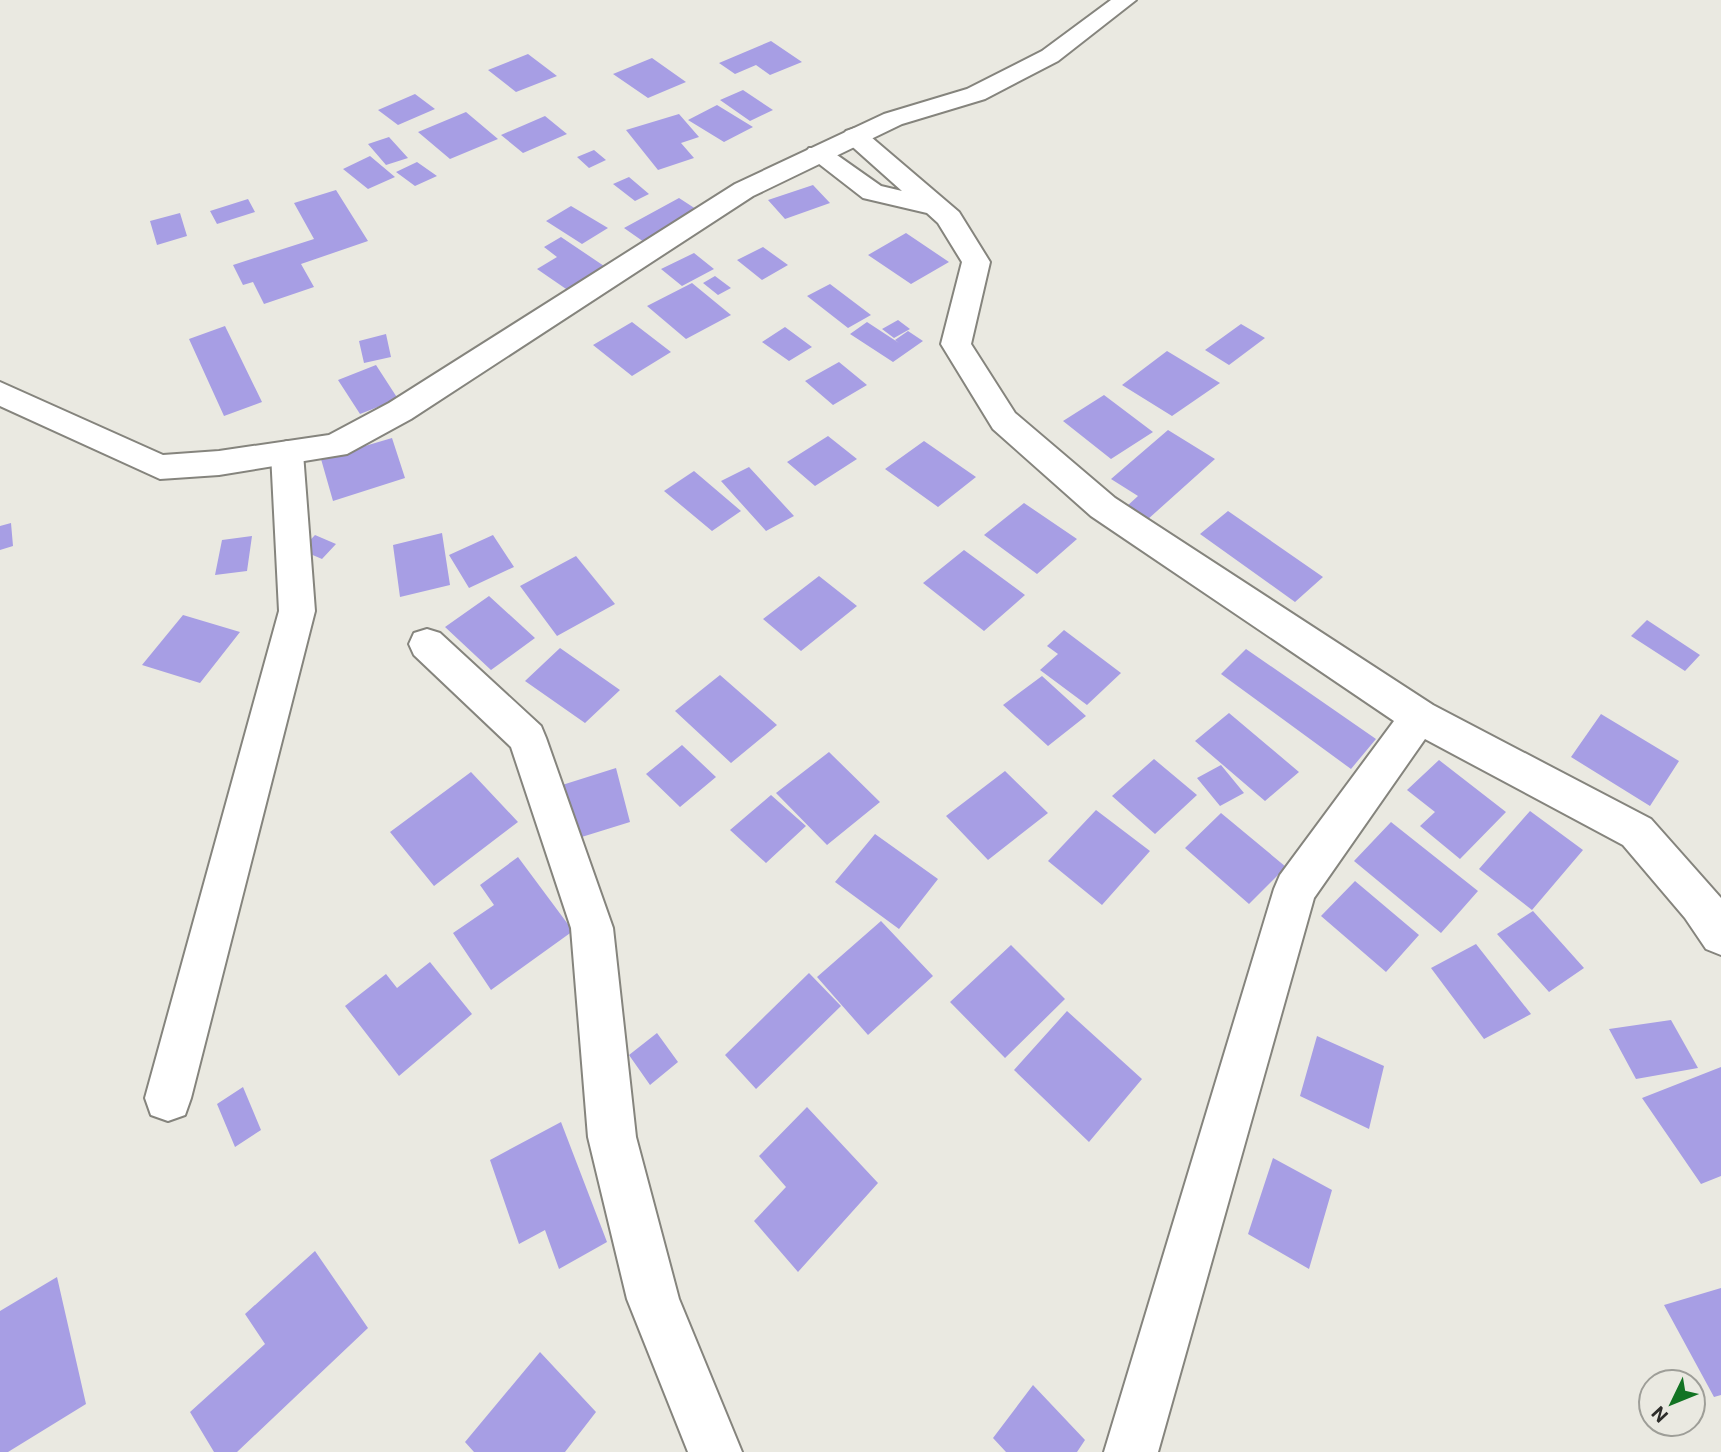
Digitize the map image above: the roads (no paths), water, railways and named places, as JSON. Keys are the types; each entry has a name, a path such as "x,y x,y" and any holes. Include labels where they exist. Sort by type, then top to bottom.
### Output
{"street":[{"path":"0,393 160,467 219,463 336,446 400,411 603,284 744,190 893,119 976,94 1050,56 1125,0"},
{"path":"855,136 949,218 976,262 956,344 1004,421 1103,507 1419,717 1637,832 1700,904 1721,934"},
{"path":"818,153 872,192 939,208"},
{"path":"168,1098 297,611 287,453"},
{"path":"428,644 527,738 592,928 612,1137 653,1299 715,1452"},
{"path":"1130,1452 1295,889 1419,717"}]}
